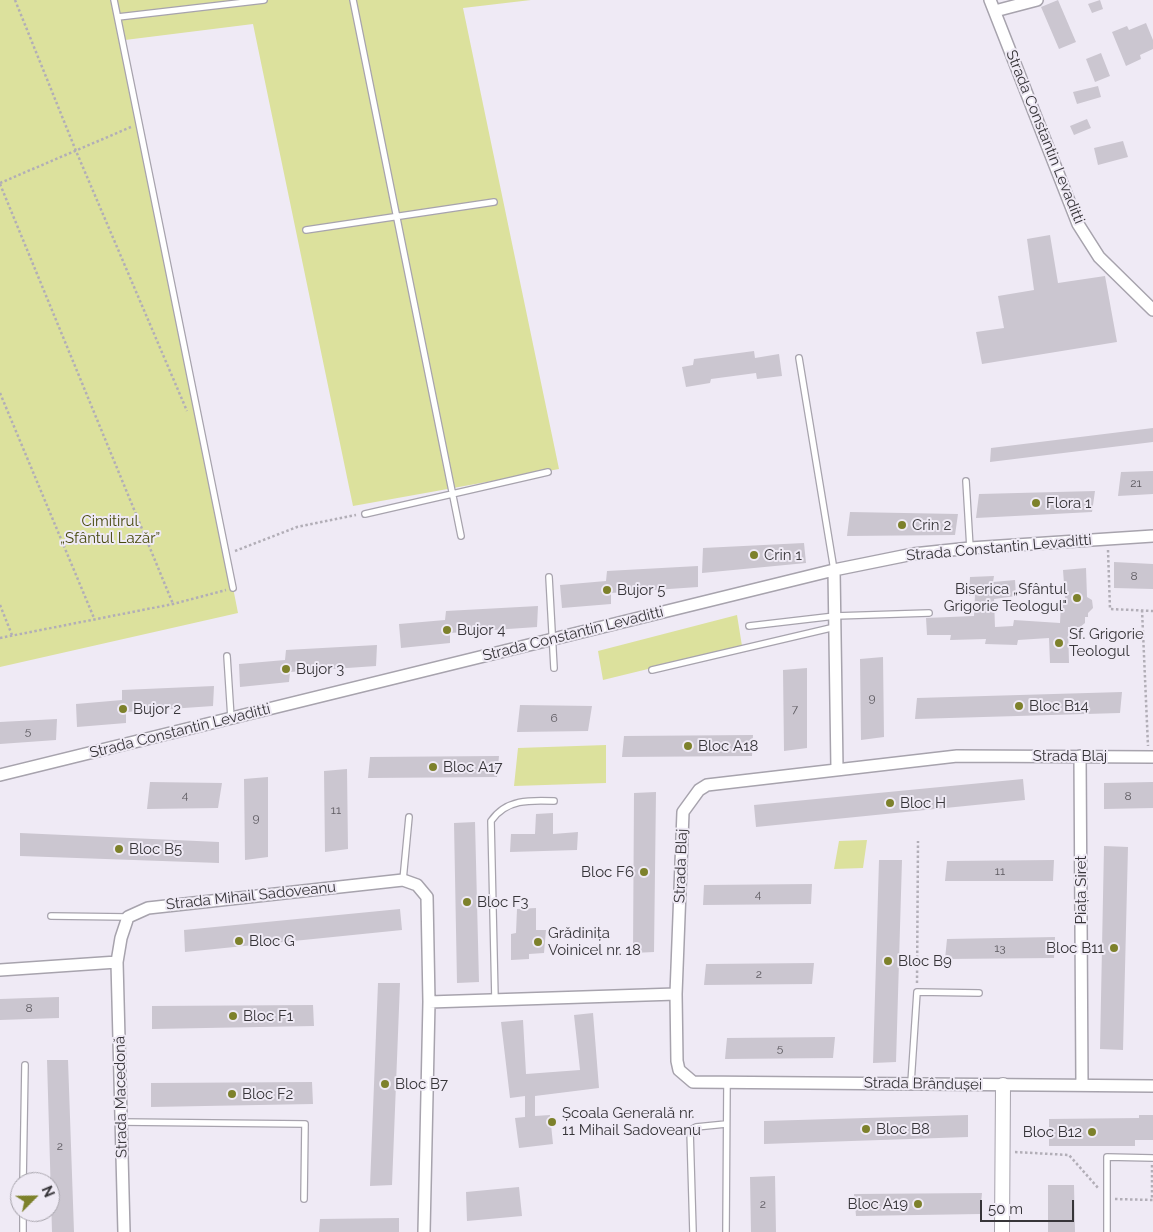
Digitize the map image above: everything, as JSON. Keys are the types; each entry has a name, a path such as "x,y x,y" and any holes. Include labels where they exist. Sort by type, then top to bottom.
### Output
{"street":[{"path":"992,5 1037,0"},
{"name":"Strada Constantin Levaditti","path":"992,5 1078,224 1099,257 1153,310"},
{"name":"Strada Constantin Levaditti","path":"0,775 834,570 913,554 970,548 1153,536"},
{"path":"834,570 837,769"},
{"name":"Strada Blaj","path":"693,1082 679,1070 677,1061 676,994 683,812 691,798 707,785 957,756 1151,757"},
{"name":"Piața Siret","path":"1080,756 1082,1084"},
{"path":"403,880 417,885 427,897 429,1002 424,1232"},
{"name":"Strada Mihail Sadoveanu","path":"128,917 148,908 172,904 403,880"},
{"path":"0,970 117,962 121,938 128,917"},
{"name":"Strada Macedonă","path":"117,962 124,1232"},
{"path":"429,1002 676,994"},
{"name":"Strada Brândușei","path":"693,1082 1153,1086"},
{"path":"1002,1232 1003,1085"}],"lane":[{"path":"114,0 233,588"},
{"path":"202,0 203,7"},
{"path":"118,17 264,0"},
{"path":"353,0 460,536"},
{"path":"306,230 494,202"},
{"path":"800,358 834,570"},
{"path":"365,514 548,472"},
{"path":"966,481 970,548"},
{"path":"549,577 554,668"},
{"path":"749,626 835,622 929,613"},
{"path":"652,670 835,622"},
{"path":"227,656 232,718"},
{"path":"495,999 492,822 498,812 524,800 554,801"},
{"path":"403,880 409,817"},
{"path":"51,916 128,917"},
{"path":"911,1083 917,992 979,993"},
{"path":"23,1172 25,1065"},
{"path":"726,1232 727,1083"},
{"path":"121,1122 305,1124 304,1199"},
{"path":"693,1232 690,1130 696,1127 726,1124"},
{"path":"1107,1232 1107,1157 1153,1158"}],"path":[{"path":"15,0 76,151 190,419"},
{"path":"139,124 0,184 173,604"},
{"path":"0,393 94,618"},
{"path":"227,554 297,527 365,514"},
{"path":"1107,539 1110,609 1153,611"},
{"path":"0,638 173,604 233,588"},
{"path":"0,605 12,635"},
{"path":"1142,610 1151,757"},
{"path":"917,992 918,841"},
{"path":"1004,1152 1070,1155 1107,1199 1153,1199 1153,1158"}],"green space":[{"name":"Cimitirul „Sfântul Lazăr”","path":"0,0 531,0 463,8 559,469 353,506 253,24 125,40 238,613 0,667"},
{"path":"737,615 742,646 603,680 598,651"},
{"path":"606,745 606,783 514,786 518,748"},
{"path":"867,840 863,868 834,869 839,841"}],"building":[{"path":"1058,0 1076,42 1059,49 1041,7"},
{"path":"1100,0 1103,9 1092,13 1088,4"},
{"path":"1146,23 1153,40 1153,49 1140,55 1141,59 1126,66 1112,32 1127,26 1129,30"},
{"path":"1101,53 1110,76 1095,82 1086,59"},
{"path":"1098,86 1101,97 1077,104 1073,92"},
{"path":"1087,119 1091,128 1074,135 1070,126"},
{"path":"1123,141 1128,157 1098,165 1094,148"},
{"path":"1050,235 1058,283 1105,276 1117,342 982,364 976,332 1004,328 998,296 1034,290 1027,239"},
{"path":"754,351 755,358 779,354 782,376 757,379 756,373 711,379 710,383 686,387 682,367 693,365 694,359"},
{"path":"1153,428 1153,442 990,462 991,448"},
{"path":"1153,471 1153,494 1118,496 1121,472"},
{"name":"Flora 1","path":"1095,491 1092,512 976,518 979,494"},
{"name":"Crin 2","path":"850,512 958,514 955,535 847,536"},
{"name":"Crin 1","path":"804,543 806,563 702,573 703,548"},
{"path":"1114,562 1153,564 1153,589 1114,588"},
{"name":"Bujor 5","path":"698,566 698,587 611,593 611,604 562,608 560,585 606,581 607,571"},
{"path":"1086,568 1087,597 1092,600 1093,608 1088,613 1088,617 1085,617 1085,623 1080,627 1068,627 1069,663 1050,663 1049,638 1018,640 1017,645 985,644 986,639 950,640 951,635 927,635 926,618 974,616 975,595 969,596 970,577 994,576 993,582 1015,580 1016,596 994,599 995,627 1013,626 1014,620 1060,623 1061,601 1065,598 1063,570"},
{"name":"Bujor 4","path":"538,606 537,627 450,633 450,643 401,648 399,624 445,620 446,611"},
{"name":"Bujor 3","path":"377,645 376,666 290,672 289,682 240,687 239,664 285,660 286,650"},
{"path":"883,657 884,737 861,740 860,659"},
{"path":"807,668 807,748 784,751 783,670"},
{"name":"Bujor 2","path":"214,686 213,706 126,712 126,723 77,727 76,704 122,700 122,690"},
{"name":"Bloc B14","path":"1122,692 1120,713 915,719 917,698"},
{"path":"520,705 592,706 588,731 517,732"},
{"path":"57,719 56,740 0,744 0,722"},
{"name":"Bloc A18","path":"753,735 752,756 622,757 624,736"},
{"name":"Bloc A17","path":"499,756 497,777 368,778 370,757"},
{"path":"347,769 348,849 325,852 324,771"},
{"path":"268,777 268,857 245,860 244,779"},
{"name":"Bloc H","path":"1023,779 1025,800 756,827 754,805"},
{"path":"150,782 222,783 218,808 147,809"},
{"path":"1153,782 1153,808 1104,809 1104,783"},
{"name":"Bloc F6","path":"656,792 654,952 633,953 634,793"},
{"path":"553,813 553,834 578,832 577,850 510,852 511,834 535,834 536,814"},
{"name":"Bloc F3","path":"475,822 479,982 457,983 454,823"},
{"name":"Bloc B5","path":"20,833 219,842 219,863 20,856"},
{"name":"Bloc B11","path":"1104,846 1128,847 1123,1050 1100,1049"},
{"name":"Bloc B9","path":"879,860 902,860 896,1062 873,1063"},
{"path":"1054,860 1053,881 945,881 947,861"},
{"path":"812,884 811,904 703,905 704,885"},
{"path":"536,908 536,930 546,930 544,953 529,954 529,959 511,960 511,934 516,933 517,909"},
{"name":"Bloc G","path":"400,909 402,930 185,952 184,930"},
{"path":"1055,937 1054,958 945,959 947,939"},
{"path":"814,963 812,984 704,985 706,964"},
{"name":"Bloc B7","path":"378,983 400,983 392,1185 370,1186"},
{"path":"59,997 59,1018 0,1020 0,999"},
{"name":"Bloc F1","path":"313,1005 314,1026 152,1029 152,1006"},
{"path":"593,1013 599,1088 535,1096 535,1116 550,1115 553,1144 519,1148 515,1118 525,1117 525,1096 510,1098 501,1022 523,1020 526,1074 580,1070 574,1015"},
{"path":"835,1037 833,1058 725,1059 727,1038"},
{"path":"47,1060 68,1060 74,1232 52,1232 52,1222 60,1222 60,1172 50,1172"},
{"name":"Bloc F2","path":"312,1082 313,1104 151,1107 151,1083"},
{"name":"Bloc B8","path":"968,1115 968,1137 764,1144 764,1121"},
{"name":"Bloc B12","path":"1139,1115 1153,1115 1153,1140 1135,1140 1135,1146 1049,1146 1049,1119 1139,1118"},
{"path":"775,1176 776,1232 751,1232 750,1177"},
{"path":"1048,1185 1074,1185 1075,1232 1048,1232"},
{"path":"519,1187 522,1216 467,1221 466,1192"},
{"name":"Bloc A19","path":"982,1193 980,1214 856,1216 854,1194"},
{"path":"399,1218 399,1232 319,1232 320,1219"}],"place":[{"name":"Flora 1","path":"1036,503"},
{"name":"Crin 2","path":"902,525"},
{"name":"Crin 1","path":"754,555"},
{"name":"Bujor 5","path":"607,590"},
{"name":"Biserica „Sfântul Grigorie Teologul\"","path":"1077,598"},
{"name":"Bujor 4","path":"447,630"},
{"name":"Sf. Grigorie Teologul","path":"1059,643"},
{"name":"Bujor 3","path":"286,669"},
{"name":"Bloc B14","path":"1019,706"},
{"name":"Bujor 2","path":"123,709"},
{"name":"Bloc A18","path":"688,746"},
{"name":"Bloc A17","path":"433,767"},
{"name":"Bloc H","path":"890,803"},
{"name":"Bloc B5","path":"119,849"},
{"name":"Bloc F6","path":"644,872"},
{"name":"Bloc F3","path":"467,902"},
{"name":"Bloc G","path":"239,941"},
{"name":"Grădinița Voinicel nr. 18","path":"538,942"},
{"name":"Bloc B11","path":"1114,948"},
{"name":"Bloc B9","path":"888,961"},
{"name":"Bloc F1","path":"233,1016"},
{"name":"Bloc B7","path":"385,1084"},
{"name":"Bloc F2","path":"232,1094"},
{"name":"Școala Generală nr. 11 Mihail Sadoveanu","path":"552,1122"},
{"name":"Bloc B8","path":"866,1129"},
{"name":"Bloc B12","path":"1092,1132"},
{"name":"Bloc A19","path":"918,1204"}]}
